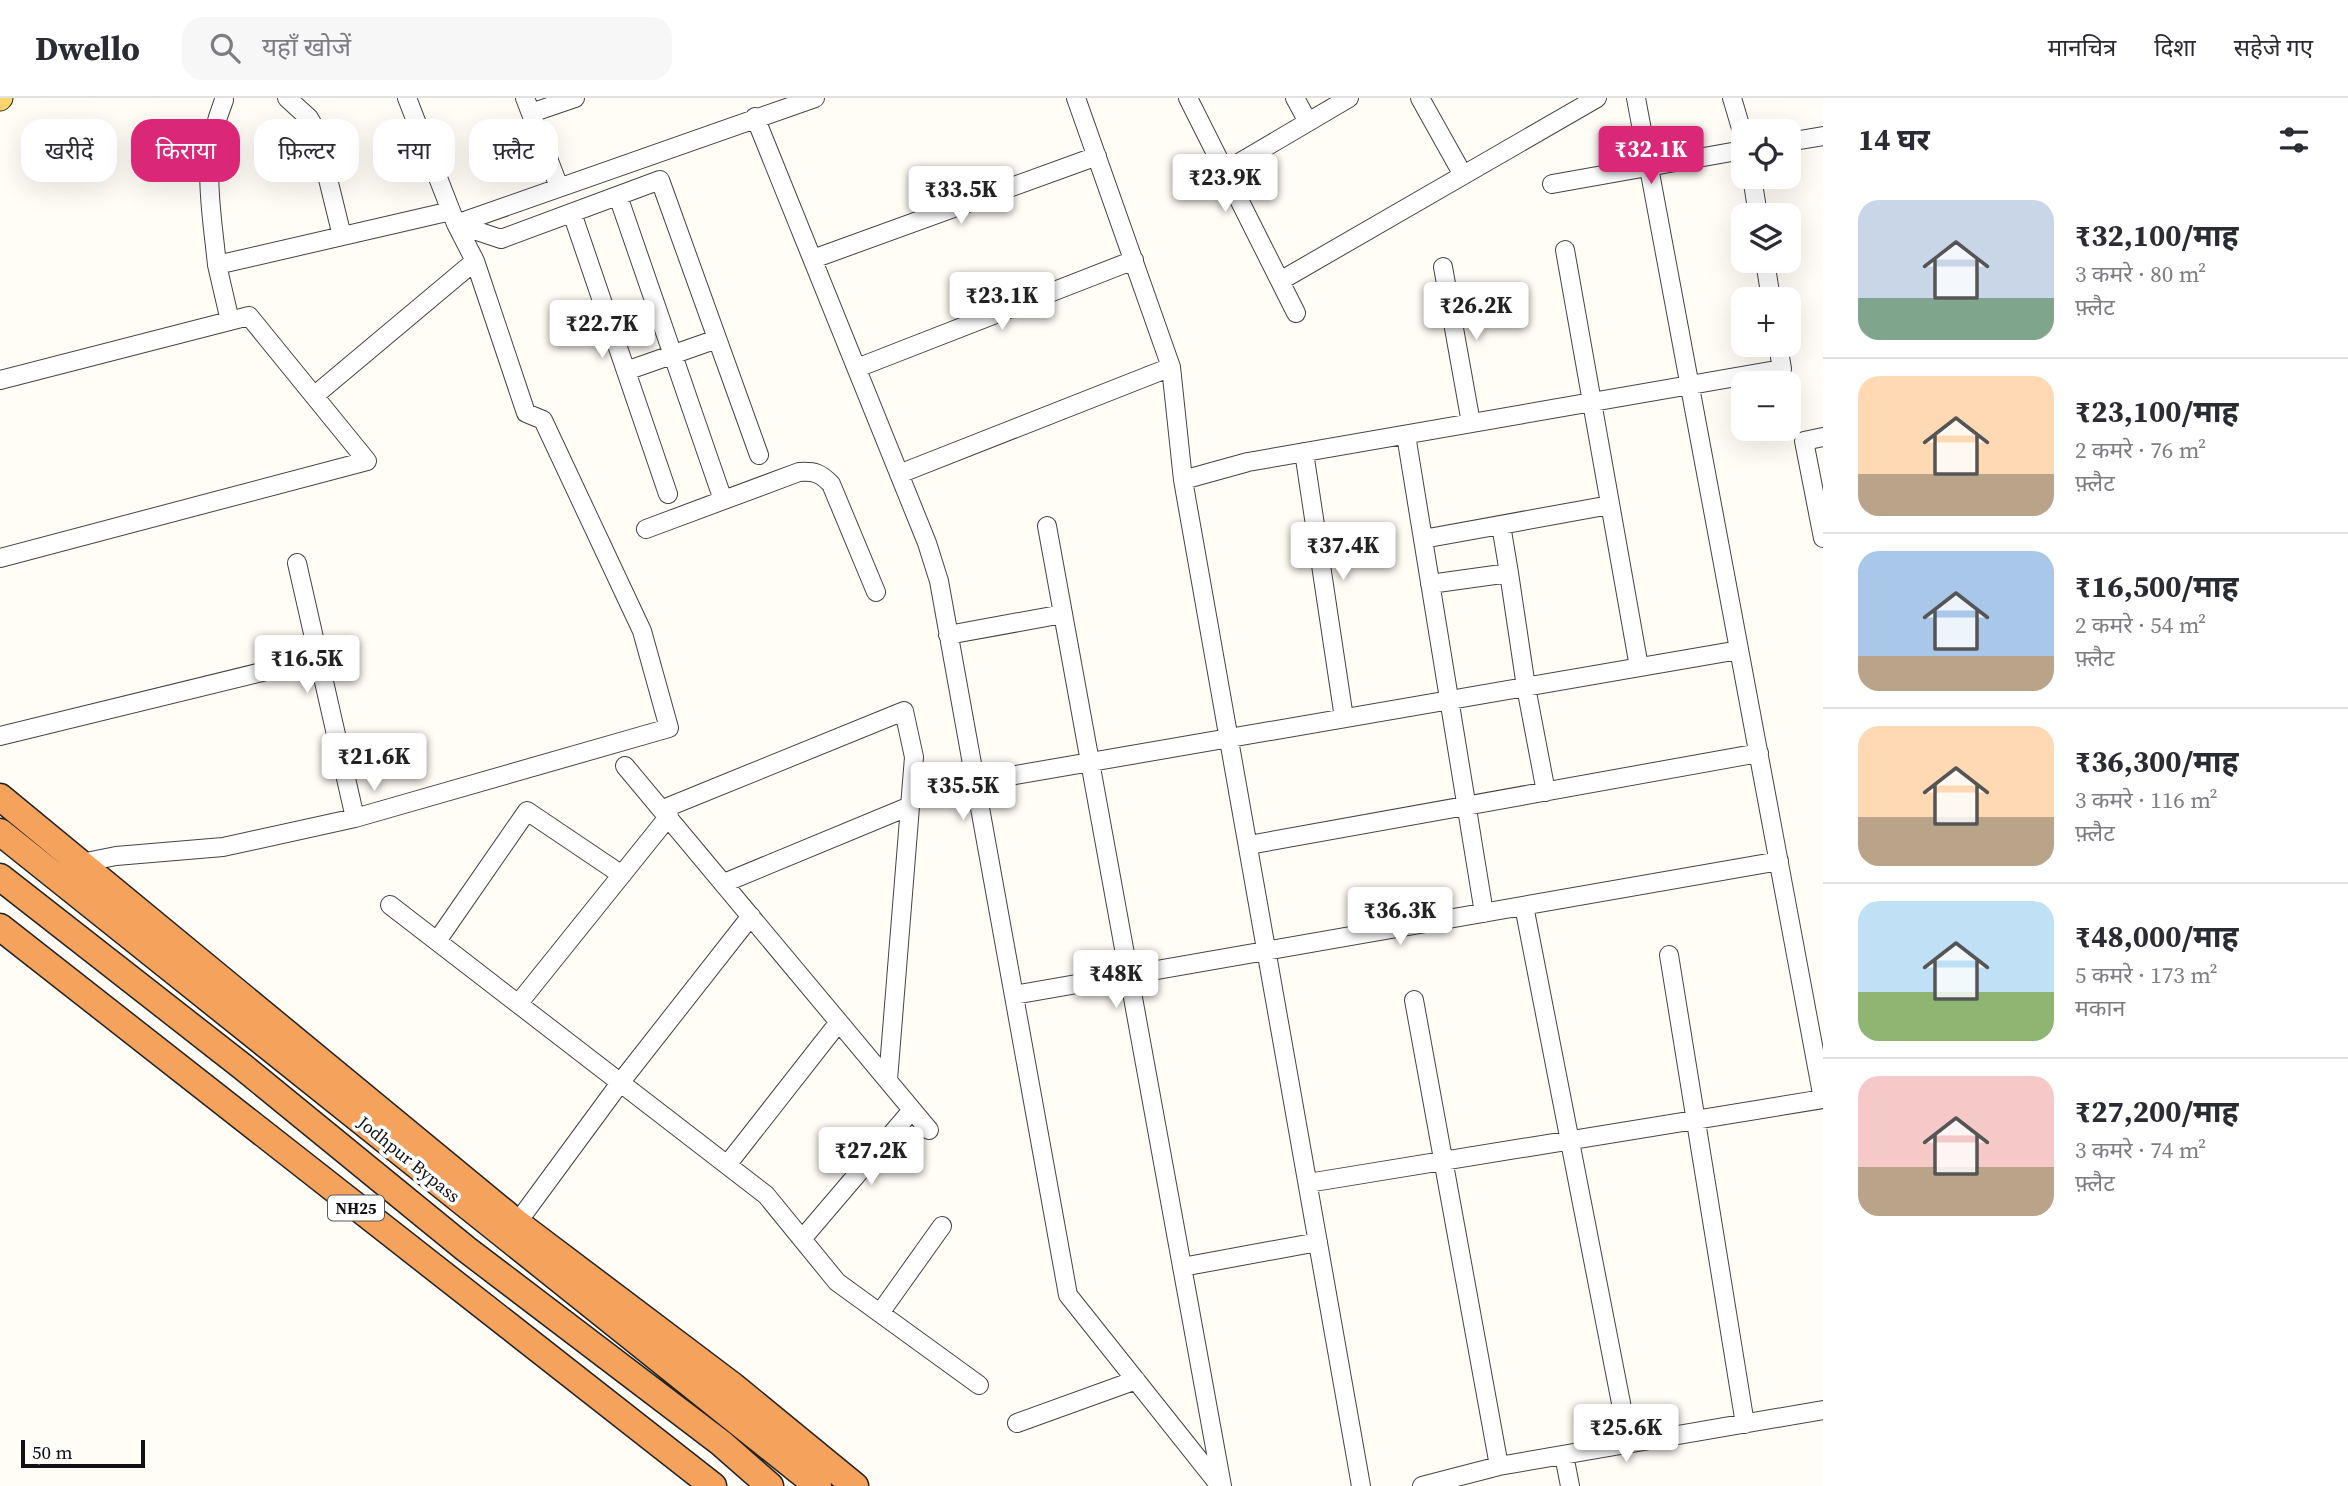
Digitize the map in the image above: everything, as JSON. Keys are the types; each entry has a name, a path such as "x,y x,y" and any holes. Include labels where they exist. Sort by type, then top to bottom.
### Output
{"highway":[{"path":"0,797 517,1223 733,1386 855,1486"},
{"name":"Jodhpur Bypass","path":"0,832 275,1049 444,1188 818,1486"},
{"name":"Jodhpur Bypass","path":"0,877 426,1216 721,1443 770,1486"},
{"name":"NH25","path":"0,927 713,1486"}],"street":[{"path":"287,98 309,118 316,130 342,236"},
{"path":"81,863 116,856 223,847 355,818 669,728 642,631 543,420 526,413 475,261 454,218 407,98"},
{"path":"559,187 528,105 575,98"},
{"path":"217,265 342,236 454,218 559,187 815,98"},
{"path":"1076,98 1171,367 1183,480 1360,1486"},
{"path":"1188,98 1296,313"},
{"path":"1295,98 1308,122"},
{"path":"1225,171 1349,98"},
{"path":"1420,98 1463,175"},
{"path":"1280,281 1597,98"},
{"path":"1308,1183 1823,1099 1636,98"},
{"path":"1732,98 1738,119"},
{"path":"224,100 214,124 208,159 217,265 230,321"},
{"path":"755,117 899,474 939,581 1068,1295 1221,1486"},
{"path":"1801,140 1823,136"},
{"path":"1552,184 1731,152"},
{"path":"813,259 1097,156"},
{"path":"454,218 501,239 660,180 759,455"},
{"path":"618,196 723,500"},
{"path":"572,213 668,494"},
{"path":"1565,250 1639,667"},
{"path":"857,369 1134,260"},
{"path":"314,396 475,261"},
{"path":"1443,267 1471,423"},
{"path":"0,380 248,316 367,461 0,558"},
{"path":"626,371 717,339"},
{"path":"1183,480 1248,462 1782,369 1780,357"},
{"path":"899,474 1171,367"},
{"path":"1406,435 1484,913"},
{"path":"1823,437 1804,441 1823,538"},
{"path":"1304,452 1344,718"},
{"path":"646,529 799,472 821,474 831,484 876,592"},
{"path":"1423,539 1610,505"},
{"path":"1501,525 1526,687 1546,792"},
{"path":"1047,526 1221,1486"},
{"path":"298,563 355,818"},
{"path":"1430,584 1509,573"},
{"path":"948,635 1063,614"},
{"path":"975,782 1739,650"},
{"path":"0,736 319,658"},
{"path":"518,1003 622,875 666,813 904,711 914,757 888,1080"},
{"path":"1249,845 1759,753"},
{"path":"625,766 929,1130"},
{"path":"724,883 910,806"},
{"path":"438,941 527,811 622,875"},
{"path":"1014,995 1779,861"},
{"path":"390,905 766,1195 837,1282 979,1385"},
{"path":"1524,906 1629,1444"},
{"path":"517,1223 620,1083 751,916"},
{"path":"1669,955 1745,1424"},
{"path":"1414,1000 1499,1466"},
{"path":"727,1165 839,1022"},
{"path":"802,1239 912,1110"},
{"path":"880,1313 942,1226"},
{"path":"1182,1268 1318,1242"},
{"path":"1017,1423 1136,1380"},
{"path":"1422,1486 1499,1466 1823,1410"},
{"path":"1564,1455 1570,1486"}]}
